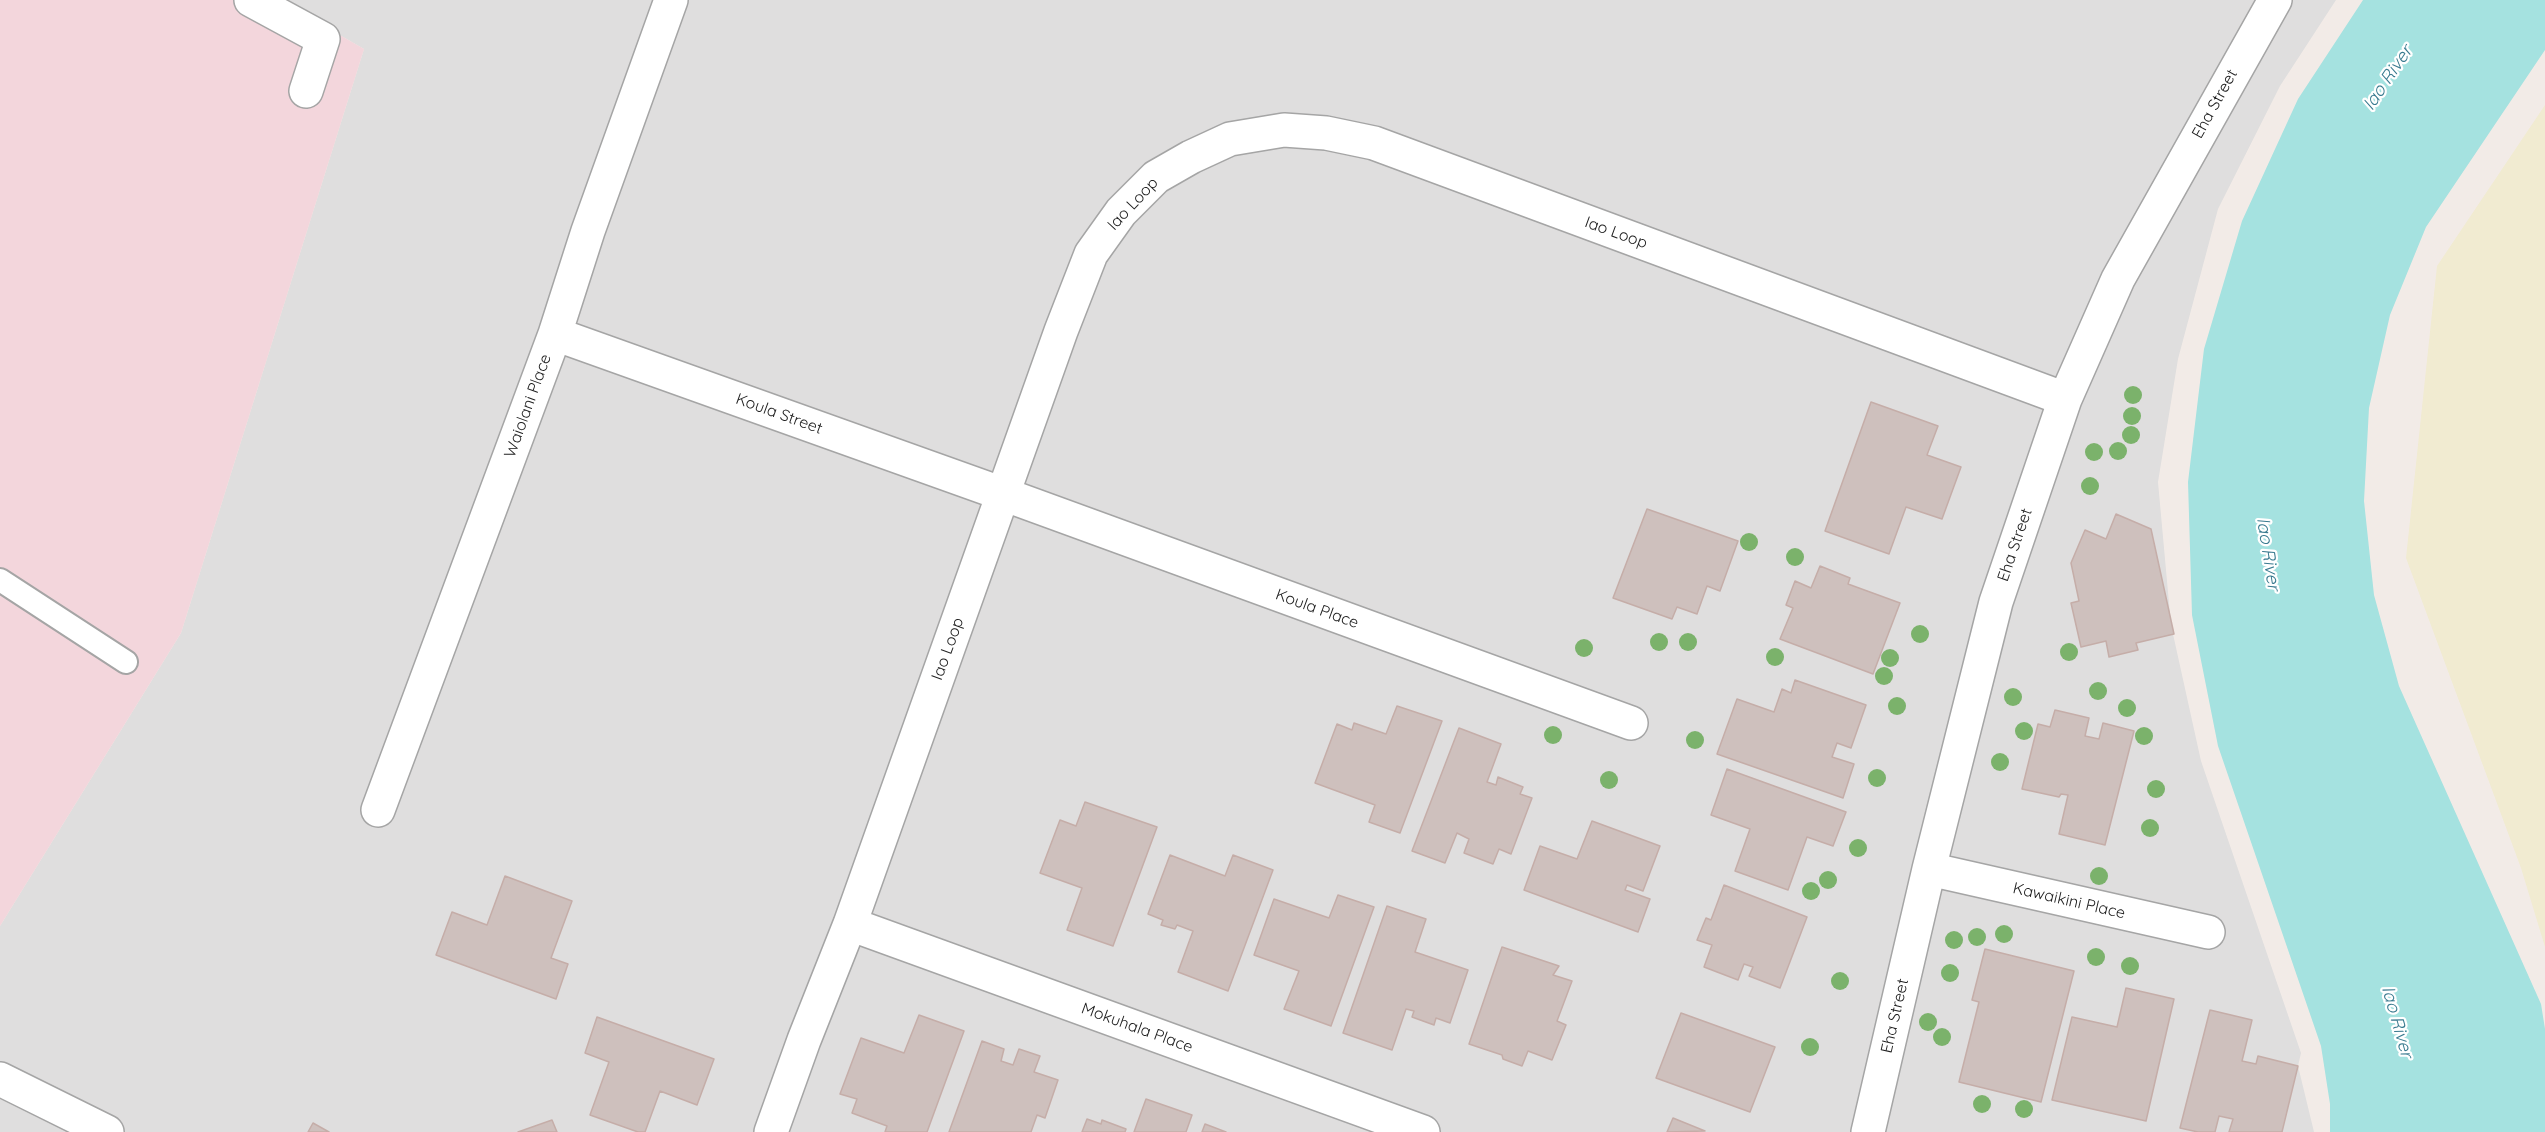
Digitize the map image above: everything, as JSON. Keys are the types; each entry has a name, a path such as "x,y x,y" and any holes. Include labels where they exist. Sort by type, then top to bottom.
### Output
{"street":[{"path":"251,0 323,39 306,91"},
{"name":"Waiolani Place","path":"378,810 555,334 588,231 671,0"},
{"name":"Eha Street","path":"1868,1132 1929,869 1996,602 2065,399 2118,279 2274,0"},
{"name":"Iao Loop","path":"771,1132 804,1040 850,924 1061,331 1091,254 1121,212 1156,177 1230,139 1284,130 1326,133 1374,144 2065,399"},
{"name":"Koula Street","path":"555,334 1003,494"},
{"name":"Koula Place","path":"1003,494 1631,723"},
{"name":"Kawaikini Place","path":"1929,869 2208,932"},
{"name":"Mokuhala Place","path":"850,924 1423,1132"},
{"path":"0,1079 107,1132"}],"lane":[{"path":"0,580 126,662"}],"shaded area":[{"path":"0,0 279,0 364,49 181,633 0,926"},
{"path":"279,0 2336,0 2280,86 2218,209 2178,359 2158,482 2171,625 2201,761 2301,1053 2298,1066 2314,1132 0,1132 0,926 181,633 364,49"},
{"path":"2545,105 2545,947 2521,868 2406,558 2437,266"}],"water":[{"name":"Iao River","path":"2363,0 2545,0 2545,50 2426,227 2390,315 2369,408 2364,501 2374,595 2399,686 2541,1004 2545,1029 2545,1132 2330,1132 2330,1104 2321,1046 2218,746 2192,615 2188,482 2204,349 2242,221 2298,99"}],"building":[{"path":"1871,402 1938,426 1927,455 1961,467 1942,519 1906,507 1889,554 1825,531"},
{"path":"1647,509 1738,541 1720,591 1707,586 1697,614 1677,607 1672,619 1613,598"},
{"path":"2116,514 2151,529 2174,634 2136,643 2138,650 2109,657 2106,641 2081,647 2071,603 2079,601 2071,563 2085,530 2106,539"},
{"path":"1820,566 1850,578 1848,584 1900,603 1873,674 1780,639 1793,608 1786,605 1795,581 1811,588"},
{"path":"1795,680 1866,705 1851,748 1837,743 1832,757 1854,764 1843,798 1717,754 1737,699 1774,712 1782,689 1791,693"},
{"path":"1397,706 1442,721 1400,833 1369,822 1375,805 1315,783 1337,724 1352,730 1354,723 1386,734"},
{"path":"2055,710 2089,718 2085,736 2099,739 2103,723 2134,731 2105,845 2059,834 2068,795 2061,794 2059,797 2022,789 2038,724 2050,727"},
{"path":"1459,728 1501,744 1487,782 1496,785 1498,777 1523,787 1520,794 1532,798 1511,854 1499,849 1493,864 1464,853 1469,839 1457,833 1445,863 1412,851"},
{"path":"1727,769 1846,812 1833,846 1807,837 1788,890 1735,871 1750,829 1711,815"},
{"path":"1085,802 1157,827 1113,946 1067,930 1082,888 1040,873 1060,820 1076,826"},
{"path":"1592,821 1660,846 1643,891 1627,885 1625,890 1650,899 1638,932 1524,890 1540,846 1577,859"},
{"path":"1170,855 1225,876 1233,855 1273,870 1228,991 1178,972 1193,931 1177,925 1175,929 1161,925 1163,920 1148,914"},
{"path":"505,876 572,901 551,958 568,964 556,999 436,955 452,912 487,925"},
{"path":"1724,885 1807,917 1780,988 1749,976 1753,967 1744,964 1738,980 1704,967 1712,945 1697,940 1706,918 1711,920"},
{"path":"1338,895 1374,907 1331,1026 1284,1009 1299,971 1254,955 1274,899 1329,918"},
{"path":"1387,906 1426,919 1415,952 1468,970 1450,1023 1436,1018 1434,1025 1412,1017 1414,1011 1406,1009 1392,1050 1343,1033"},
{"path":"1502,947 1559,966 1553,975 1572,981 1557,1021 1566,1025 1552,1060 1528,1051 1522,1066 1503,1059 1502,1055 1469,1044"},
{"path":"1985,949 2074,971 2041,1102 1959,1082 1979,1002 1972,1000"},
{"path":"2126,988 2174,999 2146,1121 2052,1100 2072,1017 2117,1027"},
{"path":"2210,1010 2252,1020 2242,1061 2256,1064 2258,1056 2298,1066 2282,1132 2229,1132 2233,1119 2219,1116 2215,1132 2198,1132 2180,1128"},
{"path":"1681,1013 1775,1047 1750,1112 1656,1078"},
{"path":"919,1015 964,1031 927,1132 885,1132 887,1126 852,1113 857,1099 840,1094 861,1038 904,1053"},
{"path":"597,1017 714,1059 697,1105 660,1091 645,1132 638,1132 590,1115 609,1062 585,1053"},
{"path":"982,1041 1004,1049 1001,1061 1013,1065 1019,1049 1040,1056 1034,1072 1058,1080 1045,1118 1037,1115 1031,1132 949,1132"},
{"path":"1146,1099 1192,1115 1186,1132 1134,1132"},
{"path":"1673,1118 1705,1131 1667,1132"},
{"path":"1087,1119 1101,1124 1102,1120 1126,1129 1125,1132 1082,1132"},
{"path":"552,1120 557,1132 518,1132"},
{"path":"313,1123 329,1132 308,1132"},
{"path":"1205,1124 1226,1132 1202,1132"}]}
